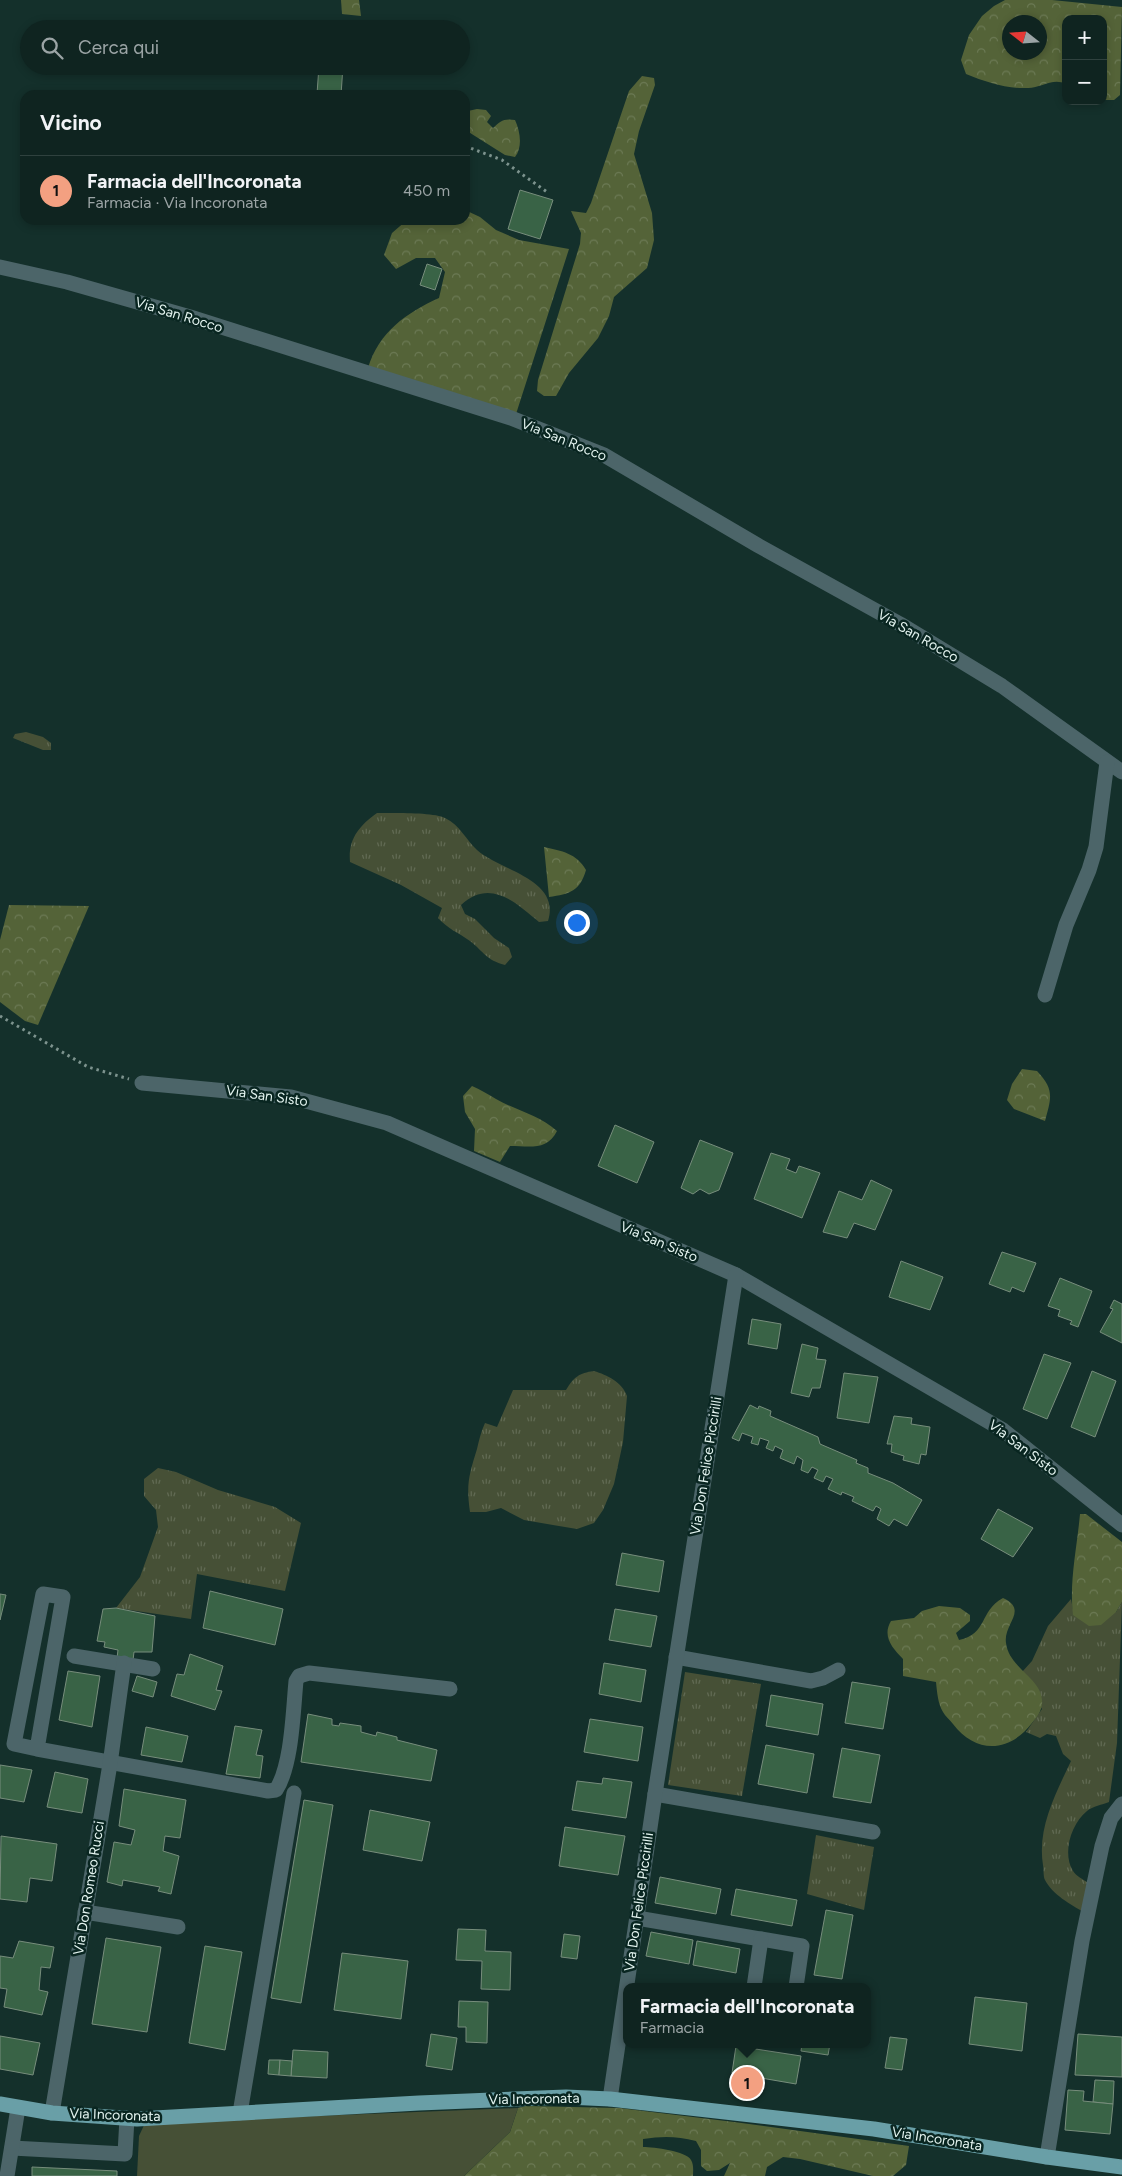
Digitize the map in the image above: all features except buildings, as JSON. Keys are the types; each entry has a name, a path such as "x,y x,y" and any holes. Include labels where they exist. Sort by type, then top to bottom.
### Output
{"main road":[{"name":"Via Incoronata","path":"0,2104 52,2113 127,2118 566,2097 610,2099 874,2129 1122,2167"}],"street":[{"name":"Via San Rocco","path":"0,267 67,282 207,323 510,418 604,455 759,546 900,624 1002,686 1122,772"},
{"path":"1045,996 1066,925 1089,870 1096,847 1106,762"},
{"name":"Via San Sisto","path":"142,1083 291,1097 387,1123 736,1275 1003,1430 1122,1526"},
{"name":"Via Don Felice Piccirilli","path":"627,1983 736,1275"},
{"path":"37,1749 64,1597 43,1594 14,1744 37,1749 110,1764 268,1791 276,1790 280,1784 286,1762 296,1682 299,1676 309,1673 450,1689"},
{"path":"74,1656 153,1669"},
{"path":"676,1657 811,1680 823,1678 838,1670"},
{"name":"Via Don Romeo Rucci","path":"52,2113 110,1764 124,1663"},
{"path":"240,2113 294,1793"},
{"path":"655,1794 873,1832"},
{"path":"1047,2157 1082,1941 1094,1882 1102,1846 1111,1818 1122,1804"},
{"path":"85,1912 178,1927"},
{"path":"637,1918 802,1946 797,1983"},
{"path":"755,1983 761,1939"},
{"name":"Via Don Felice Piccirilli","path":"610,2099 623,2012"},
{"path":"7,2176 18,2108"},
{"path":"12,2148 125,2154 127,2118"}],"path":[{"path":"470,148 502,160 547,192"},
{"path":"0,1016 88,1067 142,1083"}],"green space":[{"path":"341,0 359,0 361,16 342,14"},
{"path":"1005,0 1052,0 1122,7 1120,95 1114,100 1107,100 1107,15 1062,15 1062,82 1052,82 1033,88 1004,86 966,74 961,60 969,35 982,16"},
{"path":"642,76 654,78 655,85 639,131 634,154 652,213 654,240 647,268 614,297 609,316 598,338 569,373 556,396 544,396 537,391 538,380 580,244 581,233 571,211 586,213 629,91"},
{"path":"486,110 491,116 487,122 493,128 502,121 508,119 515,120 520,139 518,153 515,157 505,155 470,133 470,111"},
{"path":"470,212 480,217 496,230 519,240 569,249 516,414 368,368 379,344 395,325 416,310 439,298 445,272 435,258 416,258 396,269 384,255 392,233 401,225 470,225"},
{"path":"26,732 43,737 51,743 51,750 43,750 13,738 15,734"},
{"path":"377,813 432,815 440,816 450,821 477,850 538,886 546,895 550,907 548,921 539,922 521,907 502,896 482,893 472,897 461,905 465,914 475,919 494,938 509,948 512,957 505,965 489,958 470,941 438,918 442,908 401,885 350,862 351,846 356,834"},
{"path":"544,847 573,856 586,870 581,883 568,893 549,897"},
{"path":"9,905 89,906 38,1025 25,1021 0,1002 0,940"},
{"path":"1022,1069 1037,1071 1047,1084 1050,1100 1045,1121 1014,1109 1007,1100 1012,1084"},
{"path":"472,1086 543,1121 557,1131 543,1145 531,1147 510,1146 500,1162 474,1151 475,1129 465,1112 463,1096"},
{"path":"594,1371 618,1383 627,1396 623,1442 614,1484 603,1510 594,1523 577,1529 524,1520 501,1508 486,1512 470,1512 469,1480 482,1430 485,1423 497,1427 513,1390 566,1390 577,1376"},
{"path":"158,1468 176,1472 218,1490 275,1507 301,1523 285,1591 197,1574 191,1619 116,1608 140,1577 158,1527 156,1510 144,1496 144,1479"},
{"path":"1080,1514 1086,1514 1122,1542 1122,1602 1116,1612 1101,1625 1089,1626 1073,1615 1073,1578"},
{"path":"1003,1598 1014,1607 1015,1613 1006,1636 1008,1652 1036,1685 1040,1692 1042,1703 1038,1715 1032,1723 1013,1740 992,1746 982,1745 962,1734 943,1712 938,1698 936,1682 903,1676 903,1659 892,1646 888,1637 888,1626 891,1621 914,1618 922,1611 939,1606 960,1608 970,1615 970,1621 956,1633 959,1640 975,1633 990,1609"},
{"path":"1071,1599 1074,1615 1116,1612 1122,1602 1117,1743 1109,1802 1092,1808 1081,1817 1073,1831 1068,1848 1068,1856 1073,1871 1088,1883 1084,1912 1057,1894 1044,1878 1042,1851 1045,1824 1054,1798 1071,1761 1063,1754 1056,1736 1047,1734 1040,1738 1026,1732 1042,1709 1022,1672 1032,1661 1048,1626"},
{"path":"685,1672 761,1684 742,1796 668,1785"},
{"path":"816,1835 874,1847 864,1910 807,1894"},
{"path":"526,2106 619,2108 909,2146 906,2165 893,2176 873,2176 800,2159 783,2157 767,2167 765,2176 724,2176 730,2163 719,2170 707,2171 701,2166 701,2150 696,2141 676,2137 663,2137 643,2139 643,2147 669,2150 683,2154 693,2164 693,2176 464,2176 510,2132 518,2108"},
{"path":"518,2108 510,2132 464,2176 137,2176 139,2136 145,2123"}],"place":[{"name":"Farmacia dell'Incoronata","path":"747,2083"}]}
